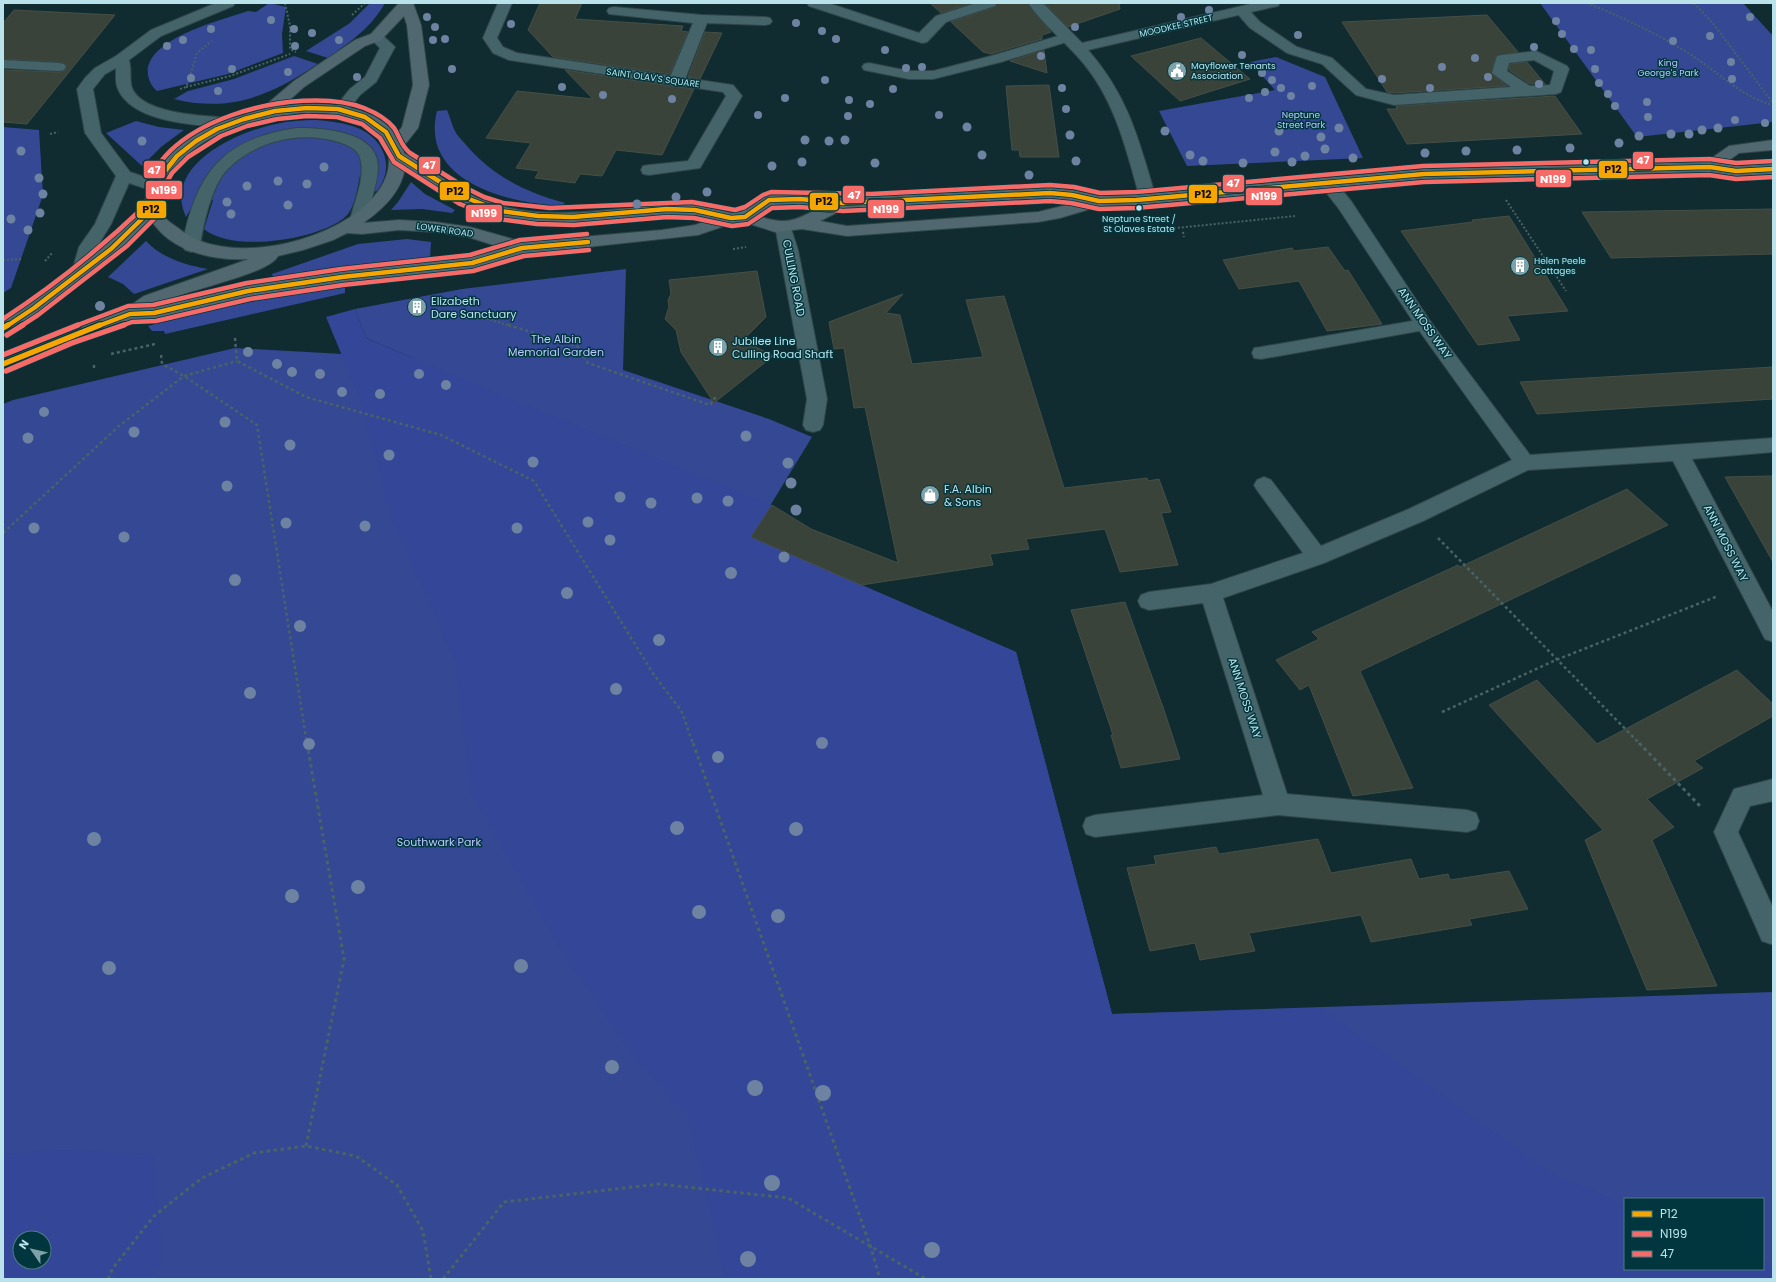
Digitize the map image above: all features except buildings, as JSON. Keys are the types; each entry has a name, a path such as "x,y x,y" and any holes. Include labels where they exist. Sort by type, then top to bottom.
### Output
{"main road":[{"path":"272,107 299,84 360,43 376,37 406,4 414,25 421,85 410,128 398,151 398,169 394,182 373,208 352,223 304,245 257,254 232,254 210,251 191,246 172,235 159,222 154,207 156,187 162,175 183,151 197,140 232,123 308,95 322,87"},
{"path":"349,67 374,46 376,37"},
{"name":"LOWER ROAD","path":"254,115 299,108 340,110 360,116 376,124 388,134 398,151 464,197 500,211 538,216 573,217 666,209 696,210 775,227 802,224 843,203"},
{"path":"1710,167 1736,149 1773,145"},
{"name":"LOWER ROAD","path":"352,223 362,229 399,225 435,227 470,232 522,248 662,235 698,230 738,218 769,200 800,199 843,203 1050,193 1072,195 1099,201 1424,174 1710,167 1736,171 1773,169"},
{"path":"802,224 847,231 1022,218 1060,214 1099,201"},
{"path":"3,328 46,300 81,270 115,246 154,207"},
{"path":"130,314 154,313 248,291 334,278 472,263 522,248"},
{"path":"3,364 69,336 130,314 150,300 246,268 281,250"}],"street":[{"path":"156,187 124,176 93,133 85,89 90,81 100,71 121,59 156,33 228,3"},
{"name":"SAINT OLAV'S SQUARE","path":"505,3 490,38 498,50 514,57 676,82 728,88 734,96 694,165 650,170"},
{"path":"814,3 922,39 941,19 990,3"},
{"path":"1035,3 1074,43 1115,98 1127,126 1148,198"},
{"name":"MOODKEE STREET","path":"869,67 909,75 933,75 996,59 1242,11 1273,3"},
{"path":"614,11 702,19 765,21"},
{"path":"1242,11 1255,25 1292,50 1327,61 1360,92 1394,100 1529,92"},
{"path":"676,82 702,19"},
{"path":"340,110 354,92 371,79 388,47 376,37"},
{"path":"121,59 125,68 123,84 127,92 140,104 156,112 175,117 232,123"},
{"path":"3,64 59,67"},
{"path":"191,246 193,226 213,179 219,169 236,154 246,148 262,141 288,134 313,131 331,134 353,142 366,153 369,168 352,223"},
{"path":"81,270 88,247 103,224 124,176"},
{"name":"ANN MOSS WAY","path":"1326,182 1353,216 1424,325 1525,463"},
{"name":"CULLING ROAD","path":"782,226 789,250 817,399 813,425"},
{"path":"1261,353 1424,325"},
{"path":"1149,601 1210,593 1317,557 1416,515 1525,463 1680,453 1773,445"},
{"name":"ANN MOSS WAY","path":"1680,453 1773,633"},
{"path":"1264,485 1317,557"},
{"name":"ANN MOSS WAY","path":"1210,593 1278,804"},
{"path":"1771,932 1726,832 1742,797 1773,790"},
{"path":"1095,826 1278,804 1467,821"}],"path":[{"path":"285,3 290,26 290,49 295,53"},
{"path":"350,17 365,3"},
{"path":"1587,3 1640,26 1689,53 1757,101 1773,104"},
{"path":"1694,3 1712,22 1773,104"},
{"path":"188,83 197,53 217,37"},
{"path":"186,87 230,76 301,50"},
{"path":"50,134 58,132"},
{"path":"1502,194 1566,291"},
{"path":"1183,232 1184,237"},
{"path":"3,260 23,259"},
{"path":"460,310 577,346 588,363 710,405 717,395"},
{"path":"235,338 237,361"},
{"path":"161,355 162,364 184,376 257,426 301,711 344,959 306,1146"},
{"path":"3,533 119,426 184,376 237,361 306,397 441,435 534,481 654,675 682,712 871,1248 880,1279"},
{"path":"94,365 94,370"},
{"path":"1416,515 1556,660 1726,832"},
{"path":"1442,712 1556,660 1748,585"},
{"path":"108,1279 113,1268 154,1216 202,1178 254,1153 306,1146 356,1156 396,1185 423,1232 431,1279"},
{"path":"443,1279 504,1202 659,1184 788,1198 926,1279"}],"green space":[{"path":"269,3 286,7 282,34 283,53 228,74 157,91 152,86 148,75 150,62 158,51 171,41 186,33 221,20 248,11 256,12"},
{"path":"370,3 385,3 380,12 360,34 328,58 306,51 350,23"},
{"name":"King George's Park","path":"1540,3 1743,3 1773,36 1773,122 1637,137"},
{"path":"294,56 318,64 284,85 250,98 214,104 195,103 174,99 188,91 234,79"},
{"name":"Neptune Street Park","path":"1276,57 1325,77 1363,158 1187,166 1159,111 1275,90 1250,62"},
{"path":"447,110 457,135 488,167 524,189 565,203 562,206 541,204 495,194 473,184 455,172 442,156 435,135 437,111"},
{"path":"316,120 330,121 363,130 378,144 386,161 386,171 383,181 377,191 373,192 377,176 360,176 353,205 351,210 344,218 331,226 315,232 274,241 253,242 217,236 204,229 213,200 196,200 186,217 181,199 184,182 193,167 207,154 224,143 260,128 286,122"},
{"path":"136,121 159,127 184,130 161,147 142,166 106,133"},
{"path":"3,127 39,130 43,195 11,288 3,293"},
{"path":"411,182 425,194 455,210 452,213 422,209 391,210"},
{"path":"407,239 431,242 430,258 273,277 272,274 358,244"},
{"path":"146,241 159,252 174,260 208,269 134,294 123,284 108,277"},
{"name":"Southwark Park","path":"626,269 623,370 769,419 812,437 751,537 1016,652 1112,1014 1773,992 1773,1279 3,1279 3,404 13,400 235,348 413,358 366,338 355,309 462,289"},
{"path":"345,287 345,293 165,334 164,331 152,331 148,326 197,313 246,303"}],"shaded area":[{"path":"355,309 366,338 493,392 772,505 751,537 1016,652 1112,1014 1321,1008 1552,1174 1624,1204 1624,1270 1764,1270 1764,1261 1773,1265 1773,1279 725,1279 688,1117 632,1055 558,945 471,793 456,663 391,517 362,404 326,317"},
{"path":"60,1150 154,1154 162,1258 154,1279 3,1279 3,1154"}],"transit line":[{"name":"47","path":"3,319 29,302 106,243 147,204 147,189 155,169 169,151 189,136 213,123 238,113 287,101 319,100 342,102 363,108 374,113 392,126 402,146 416,158 475,193 493,201 527,207 550,208 692,202 723,209 735,210 741,209 759,197 771,192 845,195 1050,185 1074,187 1100,193 1136,192 1423,166 1710,159 1736,163 1773,161"},
{"name":"P12","path":"3,328 34,308 111,249 154,207 155,189 162,175 177,156 196,141 217,129 244,119 275,111 307,108 338,109 365,117 386,132 399,156 464,197 500,211 538,216 573,217 667,209 695,210 731,218 745,217 769,200 800,199 843,203 1050,193 1072,195 1099,201 1136,200 1424,174 1710,167 1736,171 1773,169"},
{"name":"N199","path":"7,335 38,315 127,246 161,212 165,185 172,173 188,157 221,136 247,126 277,119 307,116 337,117 362,124 380,138 394,162 460,204 498,219 537,224 574,225 667,217 694,218 732,226 748,224 772,208 800,207 843,211 1050,201 1071,203 1099,209 1136,208 1424,182 1709,175 1736,179 1773,177"},
{"name":"47","path":"3,355 66,329 128,306 153,305 247,283 341,269 470,255 520,240 587,234"},
{"name":"P12","path":"3,364 69,336 130,314 154,313 248,291 342,277 472,263 522,248 588,242"},
{"name":"N199","path":"6,371 72,343 132,322 156,321 250,299 343,285 473,271 524,256 589,250"}],"place":[{"name":"Mayflower Tenants Association","path":"1177,71"},
{"name":"Neptune Street / St Olaves Estate","path":"1139,208"},
{"name":"Helen Peele Cottages","path":"1520,266"},
{"name":"Elizabeth Dare Sanctuary","path":"417,307"},
{"name":"Jubilee Line Culling Road Shaft","path":"718,347"},
{"name":"F.A. Albin & Sons","path":"930,495"}],"park label":[{"name":"The Albin Memorial Garden","path":"556,345"}]}
